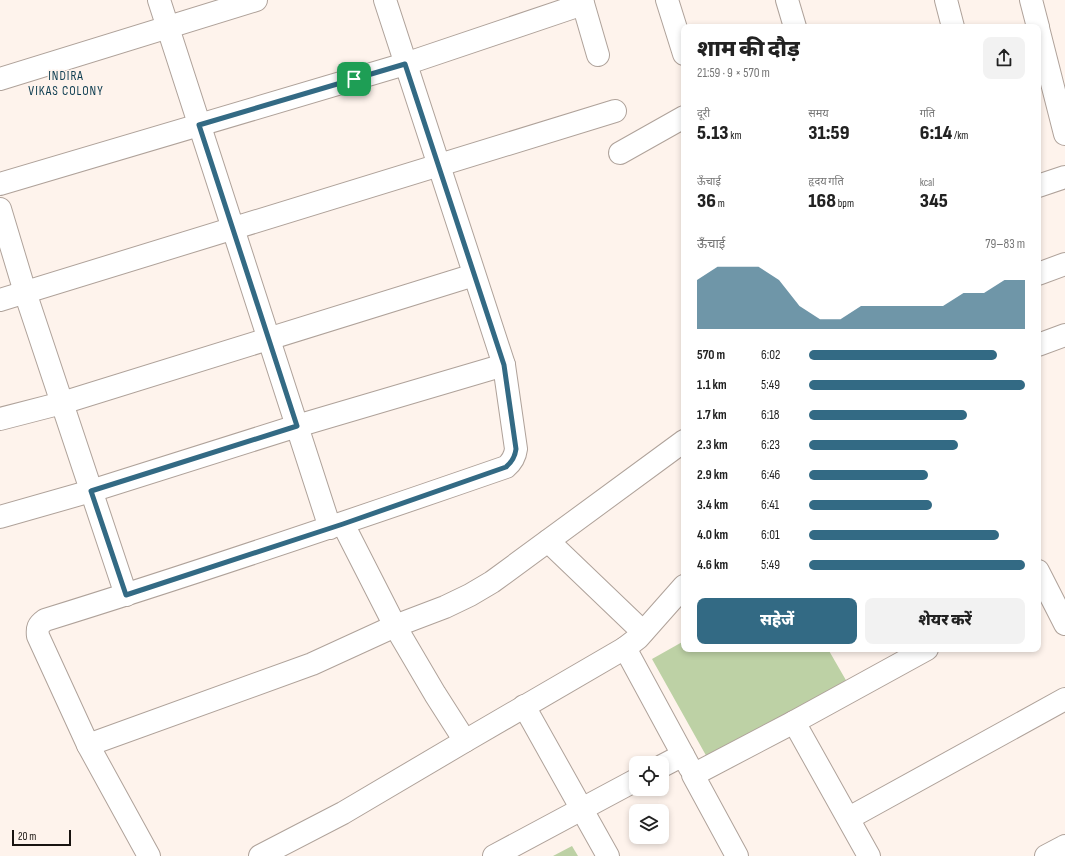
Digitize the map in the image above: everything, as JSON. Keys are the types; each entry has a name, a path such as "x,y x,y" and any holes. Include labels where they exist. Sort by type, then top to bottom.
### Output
{"street":[{"path":"159,0 297,426 336,526 435,694 465,741"},
{"path":"0,79 256,0"},
{"path":"149,856 88,745 38,636 37,629 39,624 45,620 336,526 506,467 511,463 515,456 516,449 504,365 384,0"},
{"path":"667,0 681,44"},
{"path":"787,0 794,24"},
{"path":"946,0 952,24"},
{"path":"1031,0 1037,24"},
{"path":"0,184 405,64 583,2 598,55"},
{"path":"1041,40 1065,134"},
{"path":"0,300 615,111"},
{"path":"620,153 681,119"},
{"path":"1041,185 1065,177"},
{"path":"0,209 25,292 126,595"},
{"path":"1041,273 1065,264"},
{"path":"0,419 62,402 474,275"},
{"path":"1041,344 1065,335"},
{"path":"0,517 91,491 297,426 504,365"},
{"path":"88,745 312,664 395,626 445,607 470,595 492,582 681,443"},
{"path":"548,541 643,632"},
{"path":"1041,584 1065,624"},
{"path":"260,856 293,849 343,813 625,648 638,638 681,589"},
{"path":"625,648 737,856"},
{"path":"693,775 922,652"},
{"path":"848,818 1065,699"},
{"path":"524,706 608,856"},
{"path":"794,722 869,856"},
{"path":"669,762 683,755"},
{"path":"494,856 629,784"},
{"path":"1046,856 1065,846"}],"green space":[{"path":"681,643 681,652 830,652 847,682 708,759 652,659"},
{"path":"572,846 578,856 553,856"}],"district":[{"name":"INDIRA VIKAS COLONY","path":"66,82"}],"route":[{"path":"405,64 504,365 516,449 515,456 511,463 506,467 343,524 126,595 91,491 297,426 199,125 354,79 405,64"}]}
